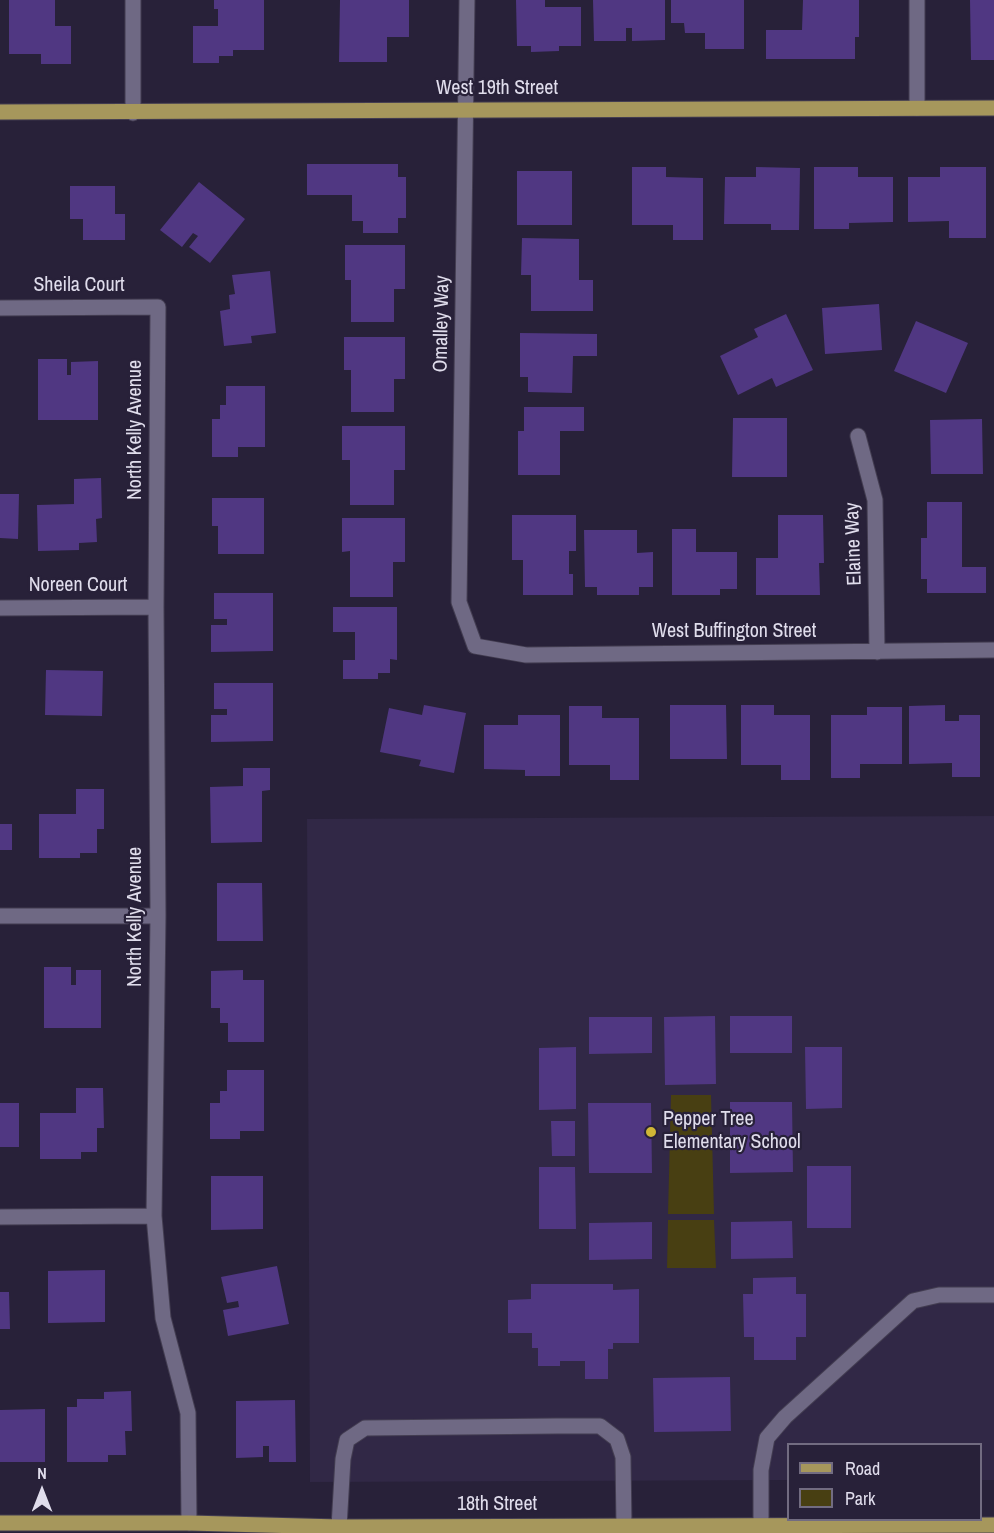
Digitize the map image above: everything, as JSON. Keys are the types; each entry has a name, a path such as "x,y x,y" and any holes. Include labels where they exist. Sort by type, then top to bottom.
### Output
{"main road":[{"name":"West 19th Street","path":"0,112 994,108"},
{"name":"18th Street","path":"7,1526 189,1523 512,1529 761,1526 900,1530 994,1525"}],"street":[{"path":"133,0 133,113"},
{"name":"Omalley Way","path":"467,0 459,602 475,646"},
{"path":"917,0 917,108"},
{"name":"Sheila Court","path":"0,308 158,307"},
{"name":"North Kelly Avenue","path":"158,307 156,607 158,916 154,1216 163,1318 188,1413 189,1523"},
{"name":"Elaine Way","path":"858,436 875,500 877,652"},
{"name":"Noreen Court","path":"0,608 156,607"},
{"name":"West Buffington Street","path":"475,646 526,655 994,650"},
{"path":"0,916 158,916"},
{"path":"0,1217 154,1216"},
{"path":"761,1526 761,1470 767,1438 785,1417 913,1301 939,1295 994,1295"},
{"path":"339,1527 343,1459 347,1440 365,1428 546,1426 600,1426 617,1439 623,1457 624,1526"}],"shaded area":[{"name":"Pepper Tree Elementary School","path":"994,816 994,1480 982,1480 982,1443 787,1443 787,1480 310,1482 307,819"}],"green space":[{"path":"671,1095 711,1095 714,1214 668,1214"},
{"path":"668,1220 714,1220 716,1268 667,1268"}],"building":[{"path":"9,0 55,0 55,26 71,26 71,64 41,64 41,54 9,54"},
{"path":"214,0 264,0 264,50 233,50 233,56 219,56 219,63 193,63 193,26 218,26 218,9 214,9"},
{"path":"340,0 409,0 409,37 387,37 387,62 339,62"},
{"path":"516,0 545,0 545,7 581,7 581,46 559,46 559,51 531,52 531,46 517,46"},
{"path":"593,0 665,0 665,40 632,41 632,28 626,28 626,41 594,41"},
{"path":"671,0 744,0 744,49 705,49 705,33 685,33 684,23 671,23"},
{"path":"803,0 859,0 859,37 855,37 855,59 766,59 766,30 802,30"},
{"path":"970,0 994,0 994,60 971,60"},
{"path":"307,164 398,164 398,177 406,177 406,218 398,218 398,233 363,233 363,221 352,221 352,195 307,195"},
{"path":"632,167 666,167 666,177 703,178 703,240 673,240 673,225 632,225"},
{"path":"756,167 800,168 799,230 771,230 771,224 724,224 725,177 756,177"},
{"path":"814,167 858,167 858,177 893,177 893,222 849,223 849,229 814,229"},
{"path":"940,167 986,167 986,238 949,238 949,221 908,222 908,177 940,177"},
{"path":"517,171 572,171 572,225 517,225"},
{"path":"199,182 245,219 210,263 189,247 198,236 193,233 182,247 160,230"},
{"path":"70,186 115,186 115,214 125,214 125,240 83,240 83,219 70,219"},
{"path":"522,238 579,239 579,280 593,280 593,311 531,311 531,275 521,275"},
{"path":"345,245 405,245 405,289 394,289 394,322 351,322 351,280 345,280"},
{"path":"270,271 276,333 251,336 252,343 224,346 220,311 230,309 229,295 235,294 232,275"},
{"path":"879,304 882,350 825,354 822,308"},
{"path":"786,314 813,370 776,387 772,378 738,395 720,356 758,337 754,329"},
{"path":"916,321 968,343 946,393 894,371"},
{"path":"520,333 597,334 597,356 573,356 572,393 528,392 528,377 520,377"},
{"path":"344,337 405,337 405,379 394,379 394,412 351,412 351,370 344,370"},
{"path":"38,359 67,359 67,375 71,375 71,362 98,361 98,420 38,420"},
{"path":"226,386 265,386 265,447 238,447 238,457 212,457 212,419 220,419 220,405 226,405"},
{"path":"524,407 584,407 584,431 560,431 560,475 518,475 518,431 524,431"},
{"path":"733,418 787,418 787,477 732,477"},
{"path":"982,419 983,474 931,474 930,420"},
{"path":"342,426 405,426 405,470 394,470 394,505 350,505 350,460 342,460"},
{"path":"101,478 102,518 96,519 97,542 79,543 79,550 38,551 37,505 74,504 74,479"},
{"path":"0,494 19,494 18,539 0,538"},
{"path":"212,498 264,498 264,554 218,554 218,526 212,526"},
{"path":"927,502 962,502 962,567 986,567 986,593 927,593 927,579 921,579 921,538 927,538"},
{"path":"512,515 576,515 576,551 569,551 569,574 573,574 573,595 523,595 523,560 512,560"},
{"path":"778,515 823,515 824,563 819,563 820,595 756,595 756,558 778,558"},
{"path":"342,518 405,518 405,562 393,562 393,597 350,597 350,551 342,552"},
{"path":"672,529 696,529 696,552 737,552 737,589 720,589 720,595 672,595"},
{"path":"584,530 637,530 637,553 653,552 653,587 639,587 639,595 597,595 597,587 585,587"},
{"path":"214,593 273,593 273,651 211,652 211,625 227,625 227,619 214,619"},
{"path":"333,607 397,607 397,660 390,659 390,673 378,673 378,679 343,679 343,660 355,660 355,632 333,632"},
{"path":"46,670 103,671 102,716 45,715"},
{"path":"214,683 273,683 273,741 211,742 211,715 227,715 227,709 214,709"},
{"path":"424,705 466,713 454,773 419,766 421,760 380,752 389,708 422,715"},
{"path":"670,705 726,705 727,759 670,759"},
{"path":"741,705 774,705 774,715 810,715 810,780 781,780 781,765 741,765"},
{"path":"945,705 945,721 959,721 959,715 980,715 980,777 952,777 952,763 909,764 909,706"},
{"path":"569,706 602,706 602,718 639,718 639,780 610,780 610,765 569,765"},
{"path":"867,707 902,707 902,764 860,764 860,778 831,778 831,715 867,715"},
{"path":"518,715 560,715 560,776 525,776 525,770 484,769 484,725 518,725"},
{"path":"243,768 270,768 270,790 262,791 262,842 211,843 210,787 243,786"},
{"path":"76,789 104,789 104,829 97,829 97,853 80,853 80,858 39,858 39,814 76,814"},
{"path":"0,824 12,824 12,850 0,850"},
{"path":"217,883 262,883 263,941 217,941"},
{"path":"44,967 71,967 71,985 76,985 76,970 101,970 101,1028 44,1028"},
{"path":"243,970 243,980 264,980 264,1042 228,1042 228,1023 220,1023 220,1008 211,1008 211,971"},
{"path":"715,1016 716,1084 665,1085 664,1017"},
{"path":"730,1016 792,1016 792,1053 730,1053"},
{"path":"589,1017 652,1017 652,1053 589,1054"},
{"path":"576,1047 576,1109 539,1110 539,1048"},
{"path":"805,1047 842,1047 842,1108 806,1109"},
{"path":"227,1070 264,1070 264,1131 240,1131 240,1139 210,1139 210,1103 220,1103 220,1091 227,1091"},
{"path":"76,1088 103,1088 104,1128 97,1128 97,1152 81,1152 81,1159 40,1159 40,1113 76,1113"},
{"path":"730,1102 792,1102 793,1172 730,1173"},
{"path":"0,1103 19,1103 19,1147 0,1147"},
{"path":"588,1103 651,1103 652,1173 589,1173"},
{"path":"551,1121 575,1121 575,1156 552,1156"},
{"path":"807,1166 851,1166 851,1228 807,1228"},
{"path":"539,1167 575,1167 576,1229 539,1229"},
{"path":"211,1176 263,1176 263,1229 211,1230"},
{"path":"792,1221 793,1258 731,1259 731,1222"},
{"path":"652,1222 652,1259 589,1260 589,1223"},
{"path":"277,1266 289,1324 228,1336 223,1310 239,1307 238,1301 227,1303 221,1277"},
{"path":"105,1270 105,1322 48,1323 48,1271"},
{"path":"796,1277 796,1294 806,1294 806,1337 796,1337 796,1360 754,1360 754,1337 744,1337 743,1294 753,1294 753,1278"},
{"path":"531,1284 613,1284 613,1290 639,1289 639,1343 613,1343 613,1349 608,1349 608,1379 585,1379 585,1361 560,1361 560,1366 538,1366 538,1348 532,1348 532,1333 508,1333 508,1300 531,1299"},
{"path":"0,1292 9,1292 10,1329 0,1329"},
{"path":"730,1377 731,1431 654,1432 653,1378"},
{"path":"131,1391 132,1431 125,1431 126,1455 108,1455 108,1462 67,1462 67,1407 77,1407 77,1399 104,1399 104,1392"},
{"path":"295,1400 296,1462 269,1462 269,1446 263,1446 263,1457 236,1458 236,1401"},
{"path":"45,1409 45,1462 0,1462 0,1410"}],"place":[{"name":"Pepper Tree Elementary School","path":"651,1132"}]}
